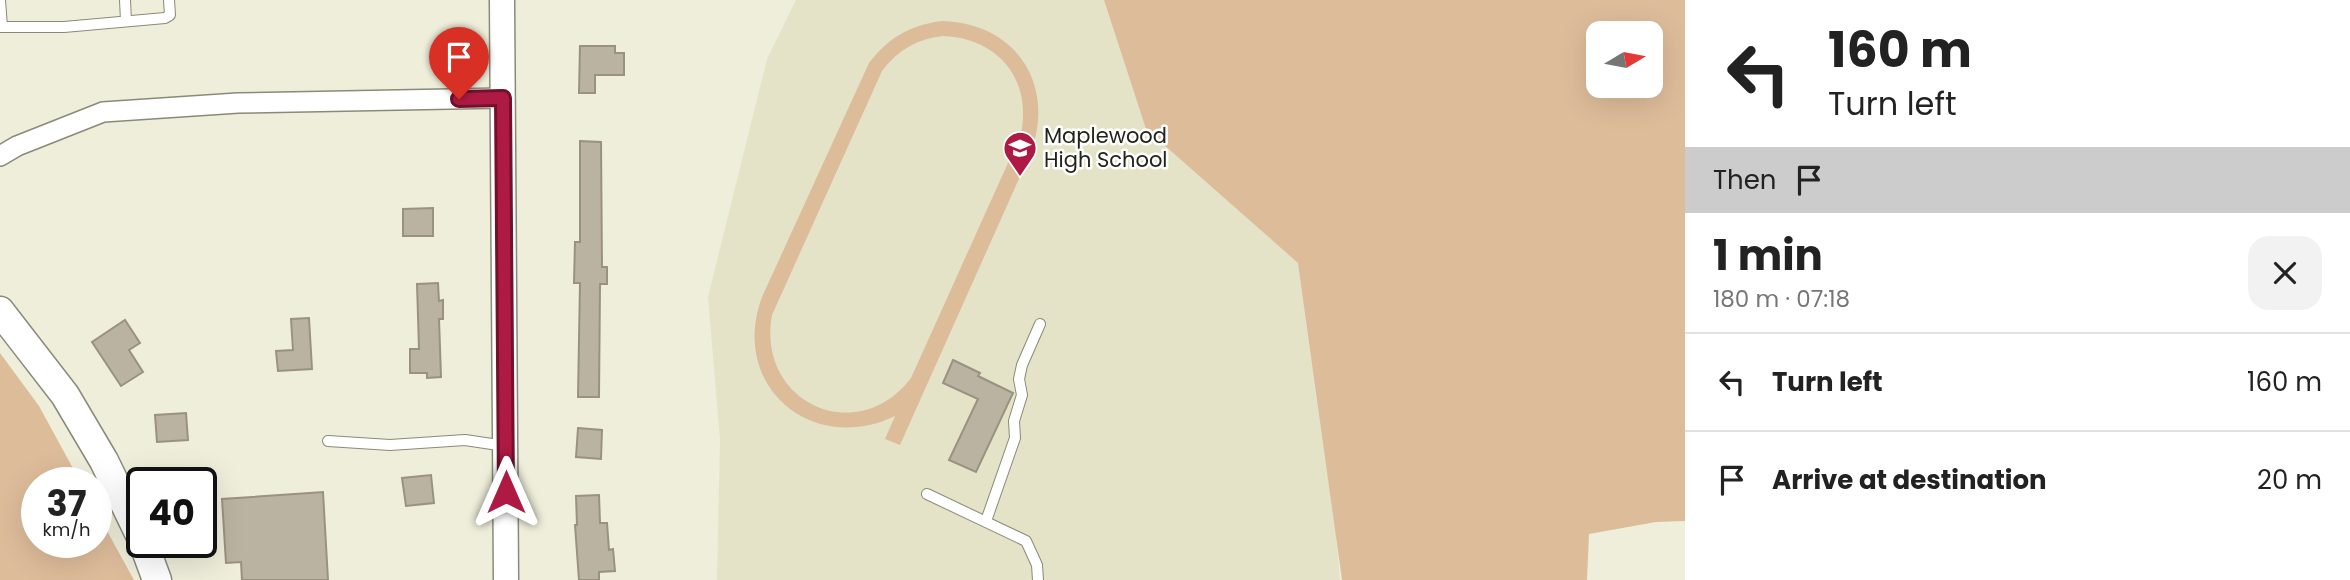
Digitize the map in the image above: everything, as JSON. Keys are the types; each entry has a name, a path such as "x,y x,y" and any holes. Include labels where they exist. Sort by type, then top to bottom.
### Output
{"main road":[{"path":"0,311 65,395 104,461 126,507"},
{"path":"149,558 158,580"}],"street":[{"path":"502,0 506,580"},
{"path":"0,156 16,146 103,112 238,103 503,98"}],"lane":[{"path":"0,0 1,27 64,27 165,18 170,15 169,0"},
{"path":"125,0 126,21"},
{"path":"986,522 1015,438 1014,421 1022,395 1019,379 1022,365 1040,324"},
{"path":"328,441 390,445 465,440 505,446"},
{"path":"927,494 1026,541 1037,565 1038,580"}],"shaded area":[{"name":"Maplewood High School","path":"796,0 1287,0 1340,580 717,580 720,440 708,297 767,59"},
{"path":"1104,0 1685,0 1685,521 1656,522 1589,534 1587,580 1342,580 1298,263 1146,129"},
{"path":"942,21 968,24 1009,45 1023,61 1033,81 1038,103 1037,127 1031,152 900,445 885,439 895,416 864,426 835,427 808,419 785,405 768,384 757,359 755,329 762,297 869,63 884,46 901,34","holes":["943,36 980,44 995,53 1016,79 1023,114 1021,134 911,378 889,399 864,410 839,412 815,406 795,392 779,372 771,346 772,315 882,71 901,51 916,43"]},
{"path":"0,353 39,406 72,467 21,467 21,558 112,558 112,540 134,580 0,580"}],"building":[{"path":"580,46 615,46 615,53 624,53 624,75 595,75 595,93 579,93"},
{"path":"580,141 601,142 602,267 607,267 607,284 600,284 599,397 578,397 580,283 574,283 575,242 580,242"},
{"path":"433,208 433,236 403,236 403,209"},
{"path":"438,283 439,301 443,300 443,319 439,319 441,377 427,378 427,373 410,373 410,349 419,349 417,284"},
{"path":"309,318 312,369 278,371 276,351 293,350 291,319"},
{"path":"125,320 140,343 129,350 143,372 121,386 92,342"},
{"path":"953,360 1013,393 976,472 949,460 978,399 943,383"},
{"path":"186,413 188,440 157,442 155,415"},
{"path":"578,428 602,430 601,459 576,457"},
{"path":"431,475 434,503 406,506 402,478"},
{"path":"323,492 328,580 242,580 241,562 226,563 222,499"},
{"path":"599,495 600,523 607,523 609,550 613,549 615,571 599,572 599,580 579,580 576,496"}],"place":[{"name":"Maplewood High School","path":"1020,178"}],"route":[{"path":"459,99 503,98 506,492"}]}
